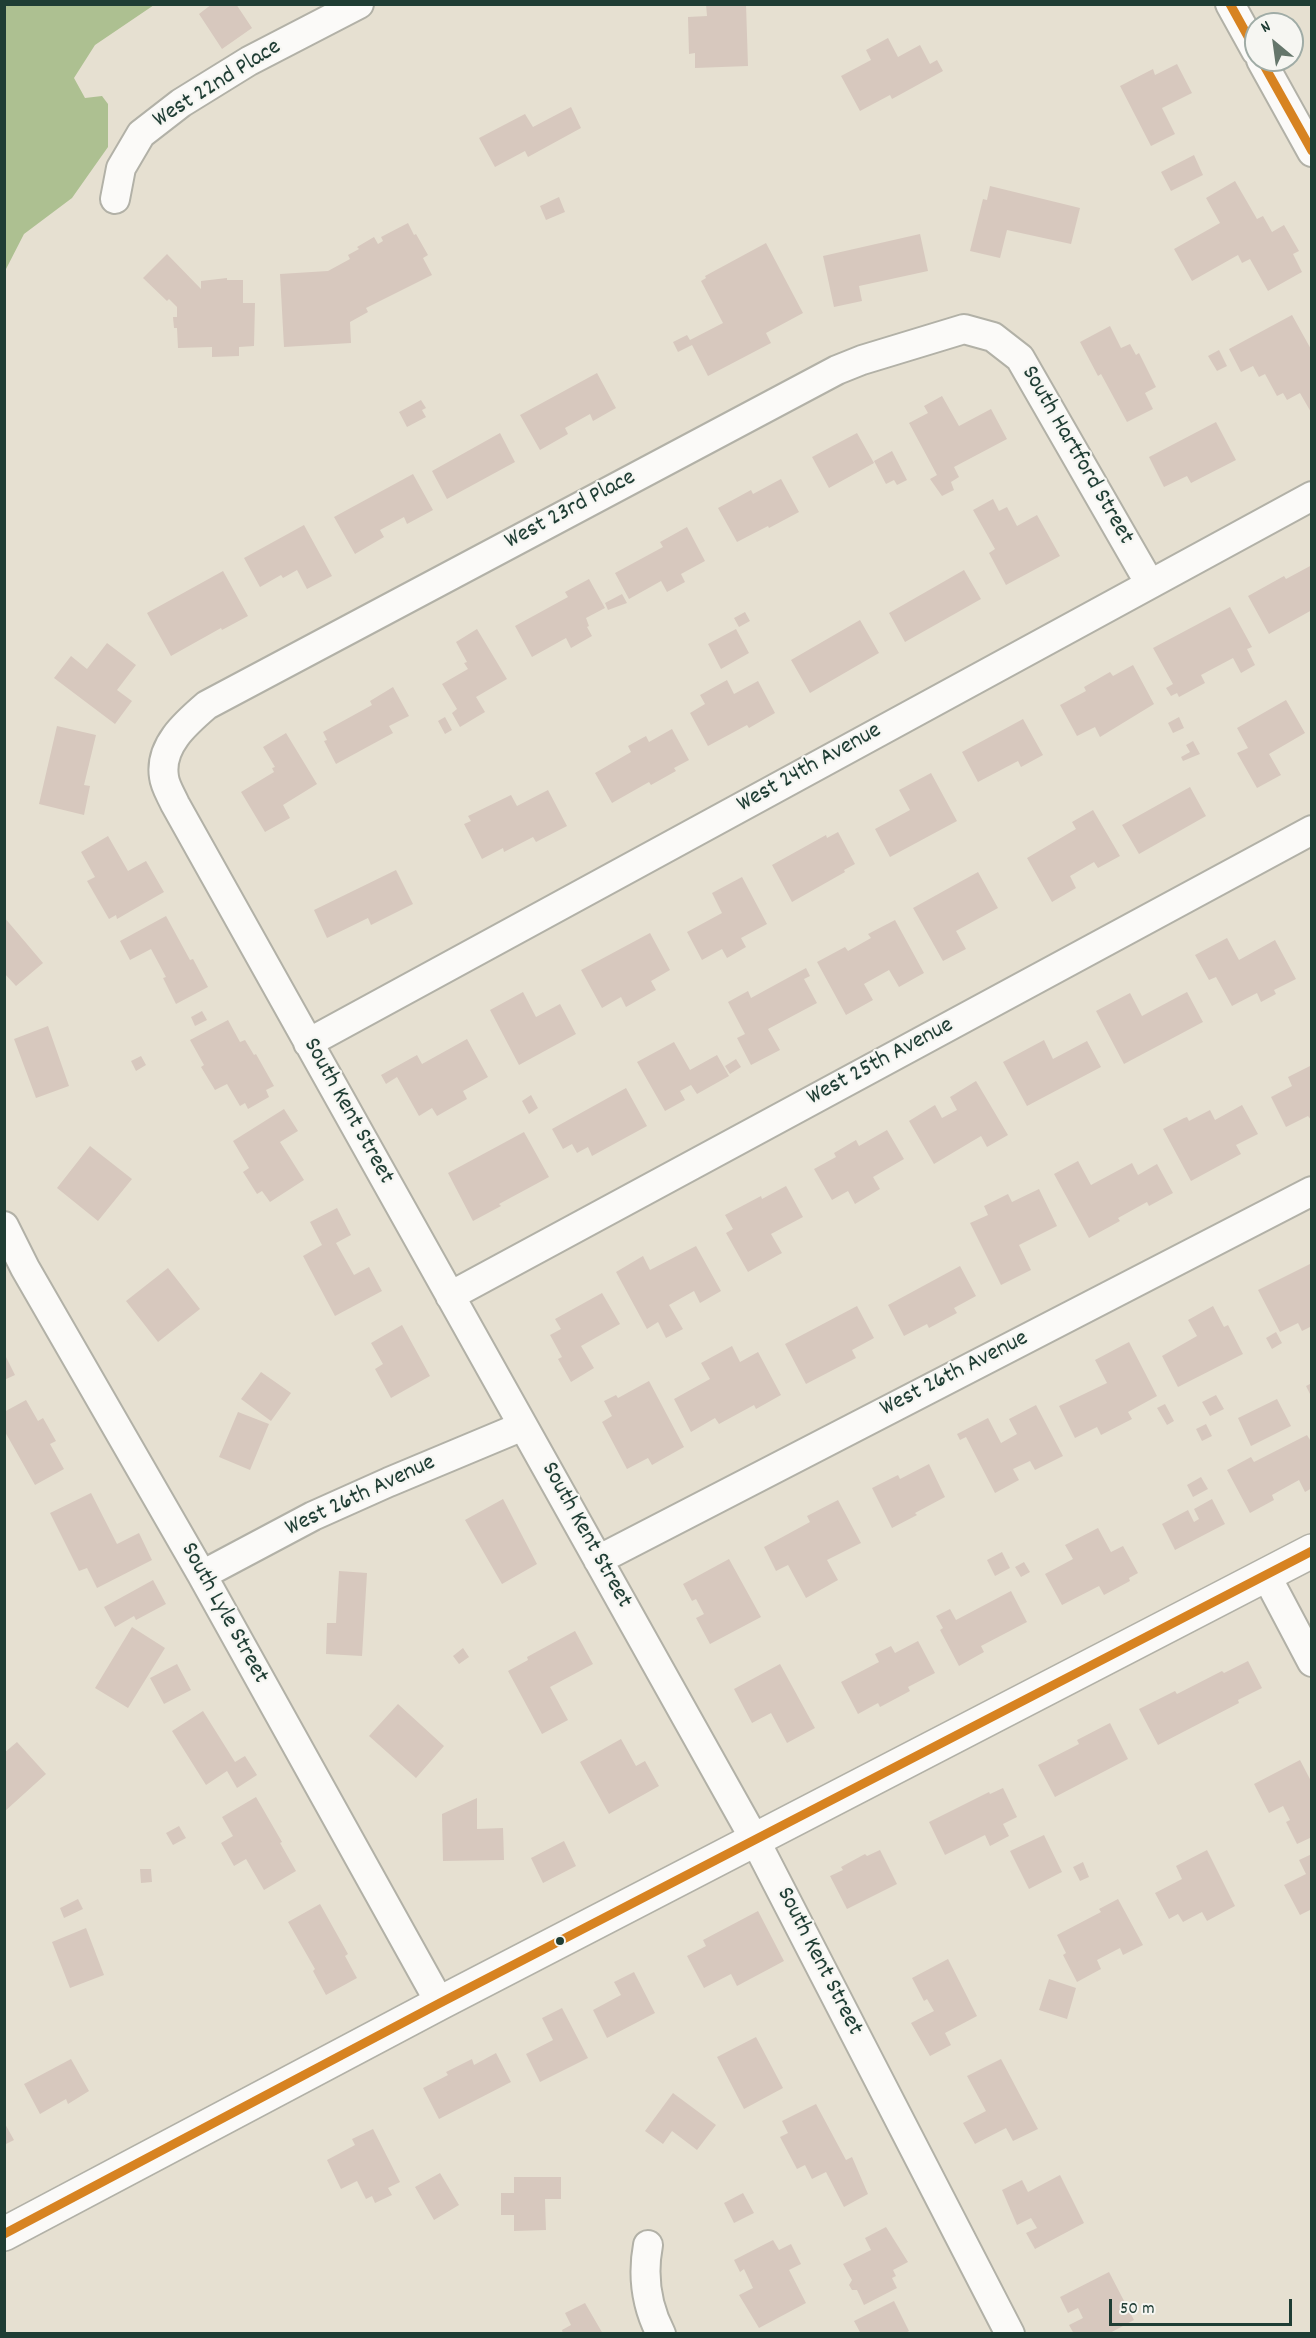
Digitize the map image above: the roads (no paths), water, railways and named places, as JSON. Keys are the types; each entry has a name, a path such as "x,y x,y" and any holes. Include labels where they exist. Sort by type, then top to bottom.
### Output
{"main road":[{"path":"4,2234 440,2002 1311,1551"}],"street":[{"name":"West 22nd Place","path":"115,199 121,168 141,134 181,103 249,62 359,4"},
{"path":"1230,4 1244,29"},
{"path":"1268,72 1311,152"},
{"name":"West 23rd Place","path":"170,743 207,705 837,370 862,360 964,329 993,337"},
{"name":"South Hartford Street","path":"993,337 1020,358 1149,584"},
{"name":"West 24th Avenue","path":"309,1043 1311,496"},
{"name":"South Kent Street","path":"170,743 164,762 164,778 174,804 755,1840 1010,2334"},
{"name":"West 25th Avenue","path":"450,1296 1311,830"},
{"name":"West 26th Avenue","path":"598,1560 1311,1191"},
{"name":"South Lyle Street","path":"4,1226 25,1268 202,1575 440,2002"},
{"name":"West 26th Avenue","path":"202,1575 313,1516 523,1426"},
{"path":"1266,1575 1311,1662"},
{"path":"648,2245 644,2265 645,2286 651,2315 661,2334"}]}
